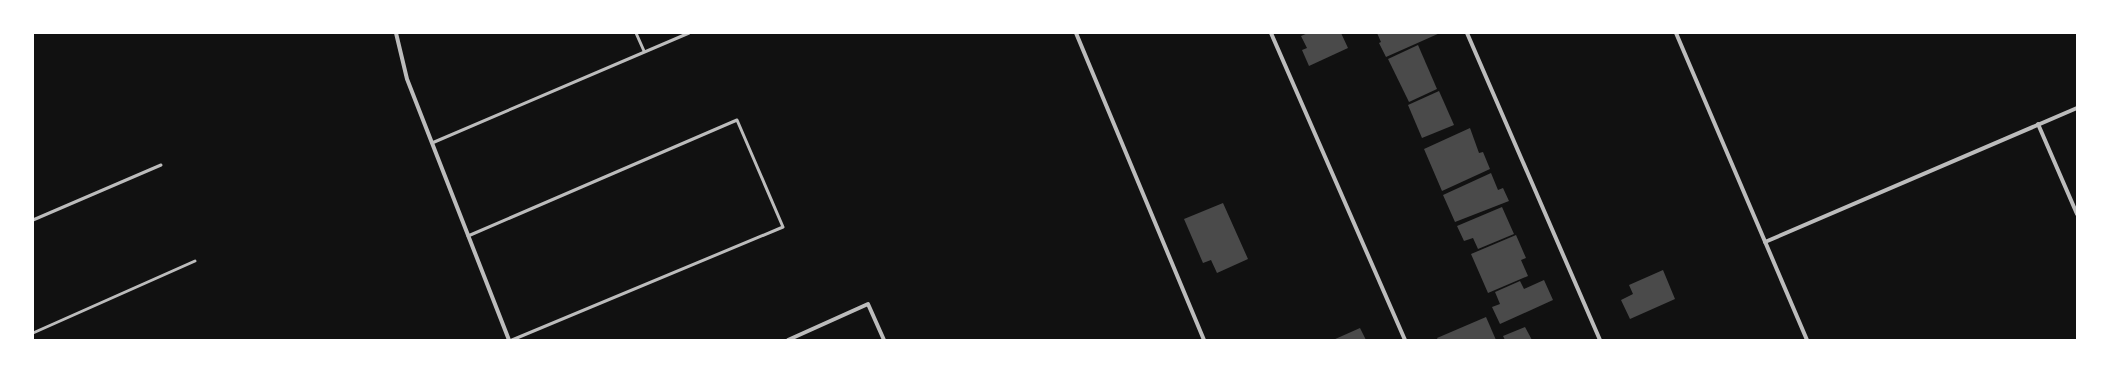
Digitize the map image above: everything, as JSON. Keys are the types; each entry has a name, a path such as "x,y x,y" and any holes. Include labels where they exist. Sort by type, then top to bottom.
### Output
{"street":[{"path":"396,33 407,79 509,340"},
{"path":"1076,33 1204,340"},
{"path":"1271,33 1405,340"},
{"path":"1467,33 1600,340"},
{"path":"1676,33 1807,340"},
{"path":"1765,242 2077,108"},
{"path":"2038,124 2077,214"},
{"path":"788,340 868,304 884,340"}],"lane":[{"path":"636,33 644,51"},
{"path":"432,143 689,33"},
{"path":"468,236 737,120 784,227 512,340"},
{"path":"33,220 162,165"},
{"path":"33,333 195,261"}],"building":[{"path":"1308,33 1341,33 1348,48 1309,66 1302,50 1307,48 1301,36"},
{"path":"1377,33 1440,33 1386,57 1379,43 1381,42"},
{"path":"1418,45 1437,89 1409,102 1388,59"},
{"path":"1439,91 1454,125 1422,138 1408,105"},
{"path":"1470,128 1479,153 1483,152 1490,169 1442,191 1424,149"},
{"path":"1491,173 1498,190 1503,188 1509,201 1455,222 1443,195"},
{"path":"1223,203 1248,259 1217,273 1211,260 1203,263 1184,219"},
{"path":"1502,207 1514,234 1478,249 1473,238 1464,241 1457,226"},
{"path":"1516,235 1526,258 1521,260 1528,276 1488,293 1471,254"},
{"path":"1663,270 1675,299 1630,319 1621,300 1633,294 1629,285"},
{"path":"1544,280 1553,300 1500,324 1492,307 1500,304 1495,292 1520,281 1524,289"},
{"path":"1486,317 1496,340 1438,340 1437,338"},
{"path":"1525,327 1532,340 1505,340 1503,336"},
{"path":"1360,328 1366,340 1333,340"}]}
